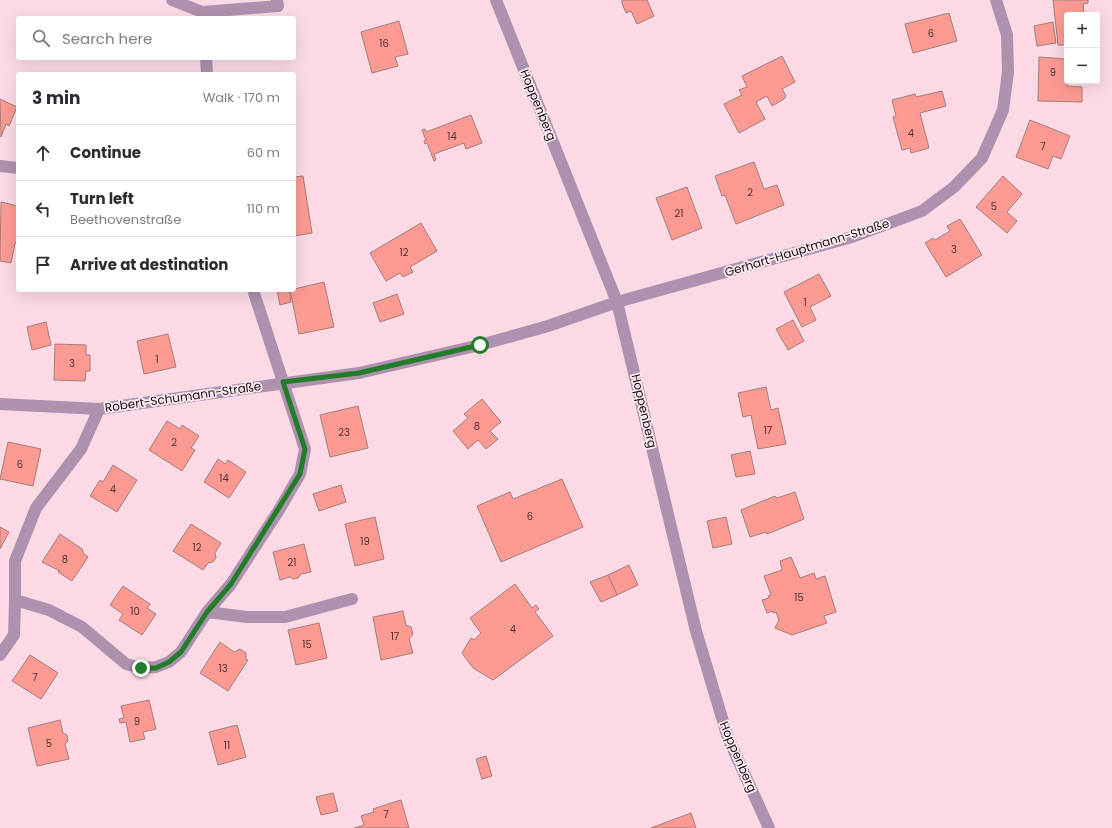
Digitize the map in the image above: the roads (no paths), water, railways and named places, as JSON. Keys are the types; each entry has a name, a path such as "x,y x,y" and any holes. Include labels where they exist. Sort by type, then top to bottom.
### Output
{"street":[{"path":"172,0 202,15 278,6 277,0"},
{"name":"Hoppenberg","path":"496,0 618,302 696,631 728,738 769,828"},
{"name":"Gerhart-Hauptmann-Straße","path":"618,302 852,237 922,211 954,186 982,158 1002,110 1008,72 1007,35 996,0"},
{"path":"206,60 207,72"},
{"path":"0,166 16,168"},
{"path":"15,600 49,610 82,627 126,664 141,668 156,668 169,662 181,652 207,612 231,584 300,474 305,449 254,292"},
{"name":"Robert-Schumann-Straße","path":"0,404 99,408 283,382 359,373 480,345 548,326 618,302"},
{"name":"Robert-Schumann-Straße","path":"0,655 14,635 15,561 36,508 81,449 99,408"},
{"path":"207,612 247,617 285,617 352,599"}]}
